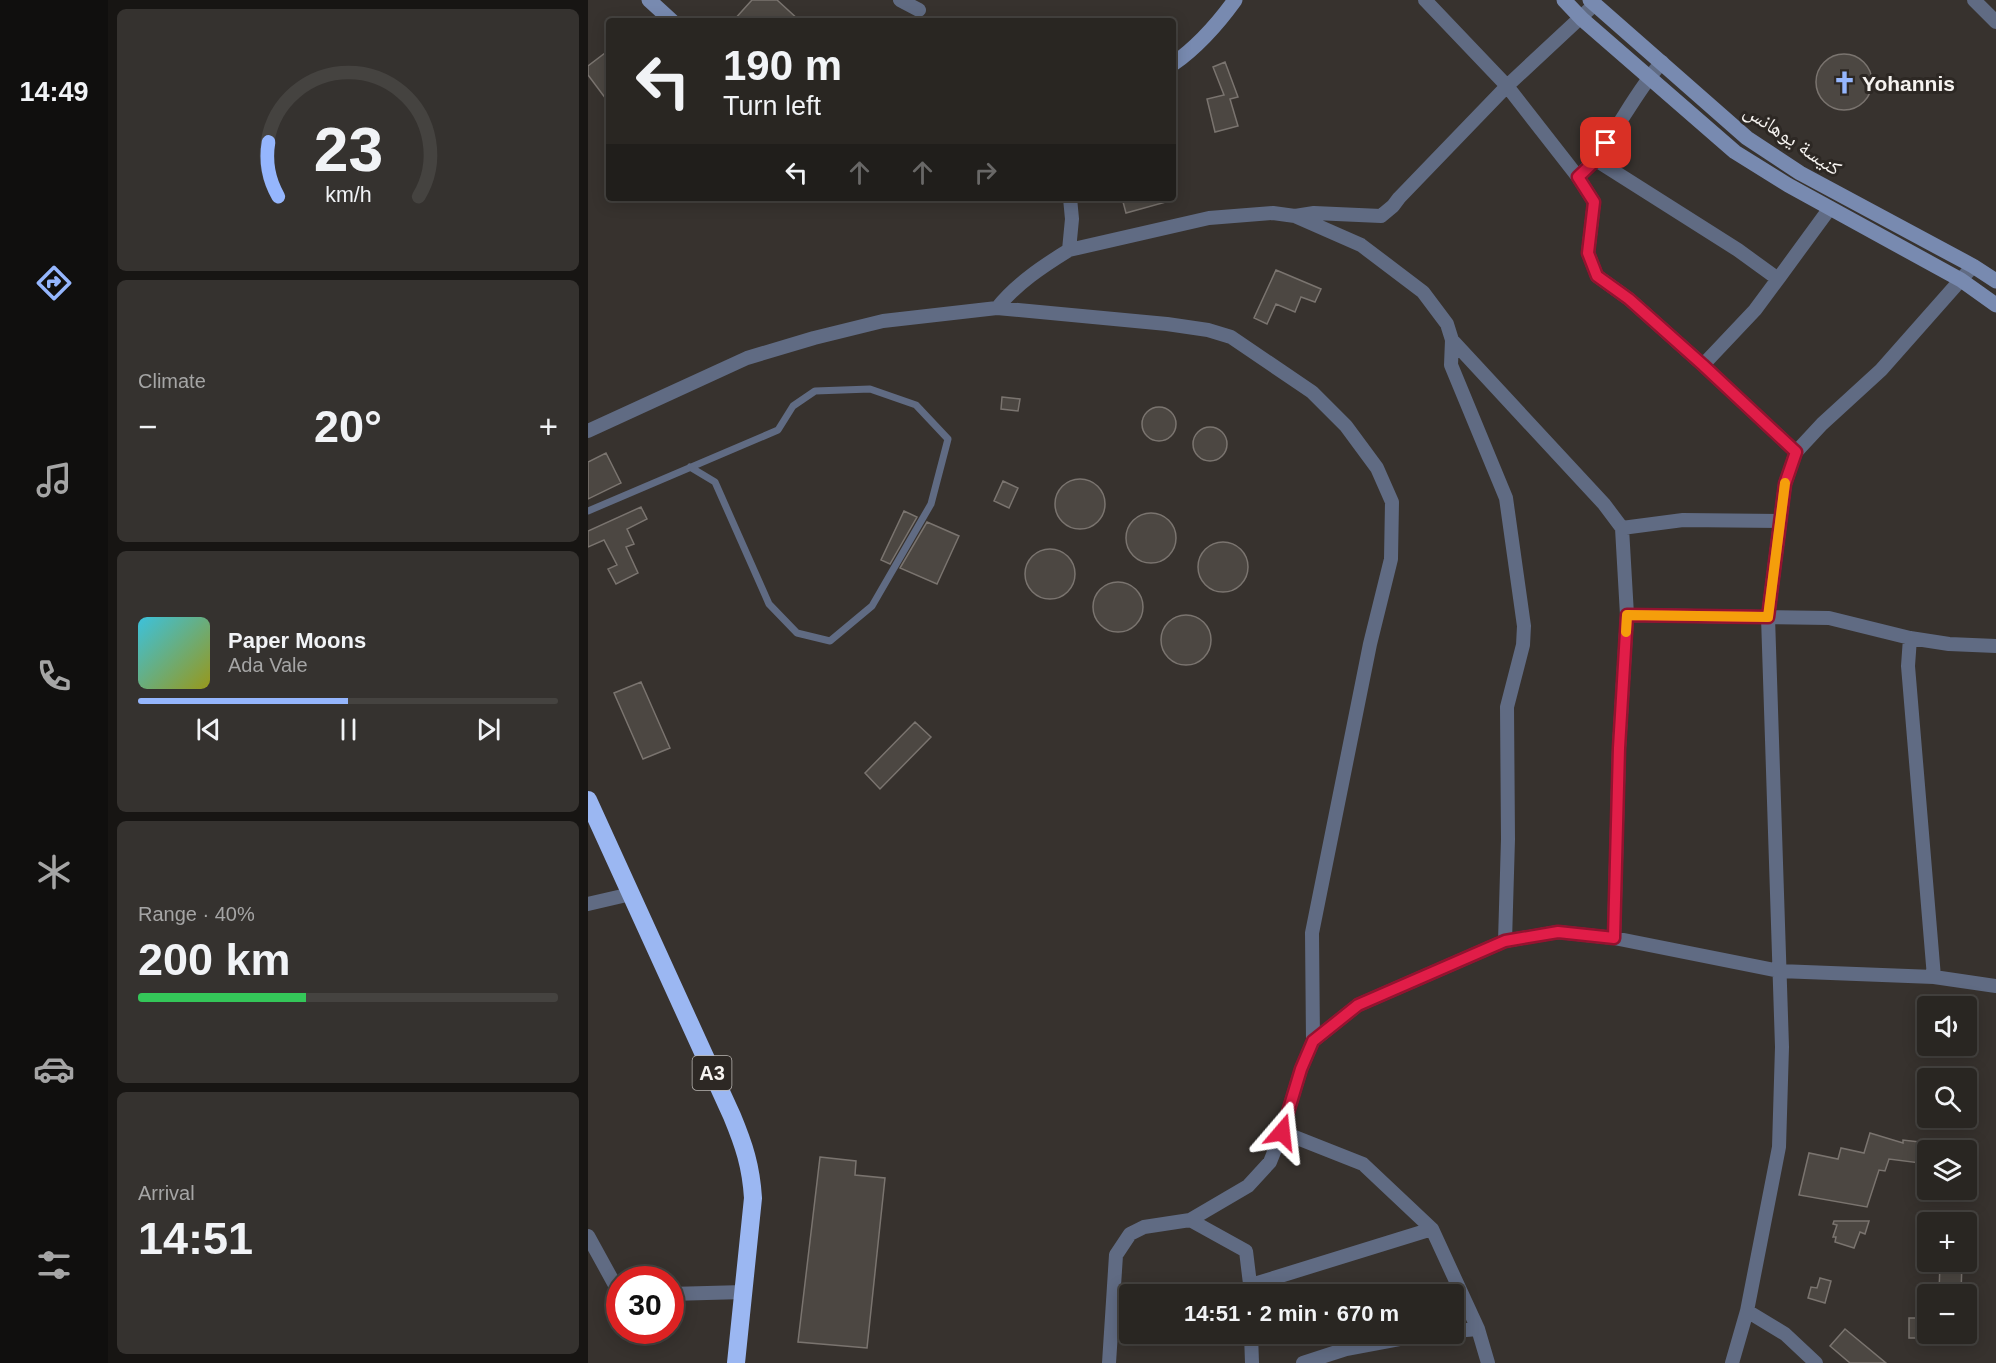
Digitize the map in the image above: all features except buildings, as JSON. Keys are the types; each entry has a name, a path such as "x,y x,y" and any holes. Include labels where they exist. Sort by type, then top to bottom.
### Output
{"highway":[{"name":"A3","path":"588,800 746,1151 752,1173 753,1198 736,1363"}],"street":[{"path":"649,0 669,18"},
{"path":"900,0 919,10"},
{"path":"1176,62 1191,51 1222,18 1234,0"},
{"path":"1425,0 1507,86 1578,177 1594,202 1588,253 1597,276 1629,299 1796,452"},
{"path":"1564,0 1736,153 1788,185 1961,280 1996,305"},
{"path":"1974,0 1996,22"},
{"path":"1295,216 1314,213 1381,216 1507,86 1582,18 1592,2"},
{"name":"كنيسة يوهانس","path":"1592,2 1747,138 1800,173 1973,266 1996,281"},
{"path":"1578,177 1596,160 1649,76 1662,62"},
{"path":"1596,160 1738,250 1778,279"},
{"path":"1069,250 1072,219 1070,201"},
{"path":"1703,365 1755,310 1830,208"},
{"path":"997,308 1008,295 1051,261 1069,250 1209,218 1273,213 1295,216 1361,245 1423,292 1447,324 1452,340 1451,365 1506,498 1524,626 1523,645 1508,707 1505,941"},
{"path":"1732,1363 1747,1311 1779,1148 1782,1047 1768,617 1785,484 1796,452 1822,424 1881,370 1973,266"},
{"path":"588,431 747,358 883,321 997,308 1167,324 1208,330 1231,337 1312,393 1346,426 1377,468 1392,502 1391,559 1370,644 1312,933 1313,1041 1301,1069 1282,1132 1270,1162 1248,1186 1190,1220 1144,1227 1130,1234 1116,1255 1109,1363"},
{"path":"1452,340 1604,504 1622,528 1627,615 1619,748 1614,938"},
{"path":"1622,528 1683,520 1780,521"},
{"path":"1627,615 1829,618 1910,638 1949,644 1996,646"},
{"path":"1910,638 1908,666 1934,977"},
{"path":"588,904 631,894"},
{"path":"1313,1041 1358,1005 1505,941 1558,932 1614,938 1779,971 1934,977 1996,986"},
{"path":"1282,1132 1363,1164 1432,1229 1479,1329 1488,1363"},
{"path":"1190,1220 1246,1251 1250,1284"},
{"path":"1269,1284 1432,1229"},
{"path":"588,1236 606,1269"},
{"path":"684,1294 744,1292"},
{"path":"1747,1311 1785,1334 1816,1363"},
{"path":"1464,1330 1479,1329"},
{"path":"1251,1344 1252,1363"},
{"path":"1303,1363 1346,1349 1373,1344"}],"lane":[{"path":"588,511 690,467 778,430 793,406 815,391 870,389 916,405 948,439 931,504 872,606 830,641 797,633 769,604 715,482 690,467"}],"slow traffic":[{"path":"1626,632 1627,615 1768,617 1785,483"}],"place":[{"name":"Yohannis","path":"1844,83"}],"route":[{"path":"1282,1132 1301,1069 1313,1041 1358,1005 1505,941 1558,932 1614,938 1619,748 1627,615 1768,617 1785,484 1796,452 1629,299 1597,276 1588,253 1594,202 1578,177 1596,160 1606,143"}]}
